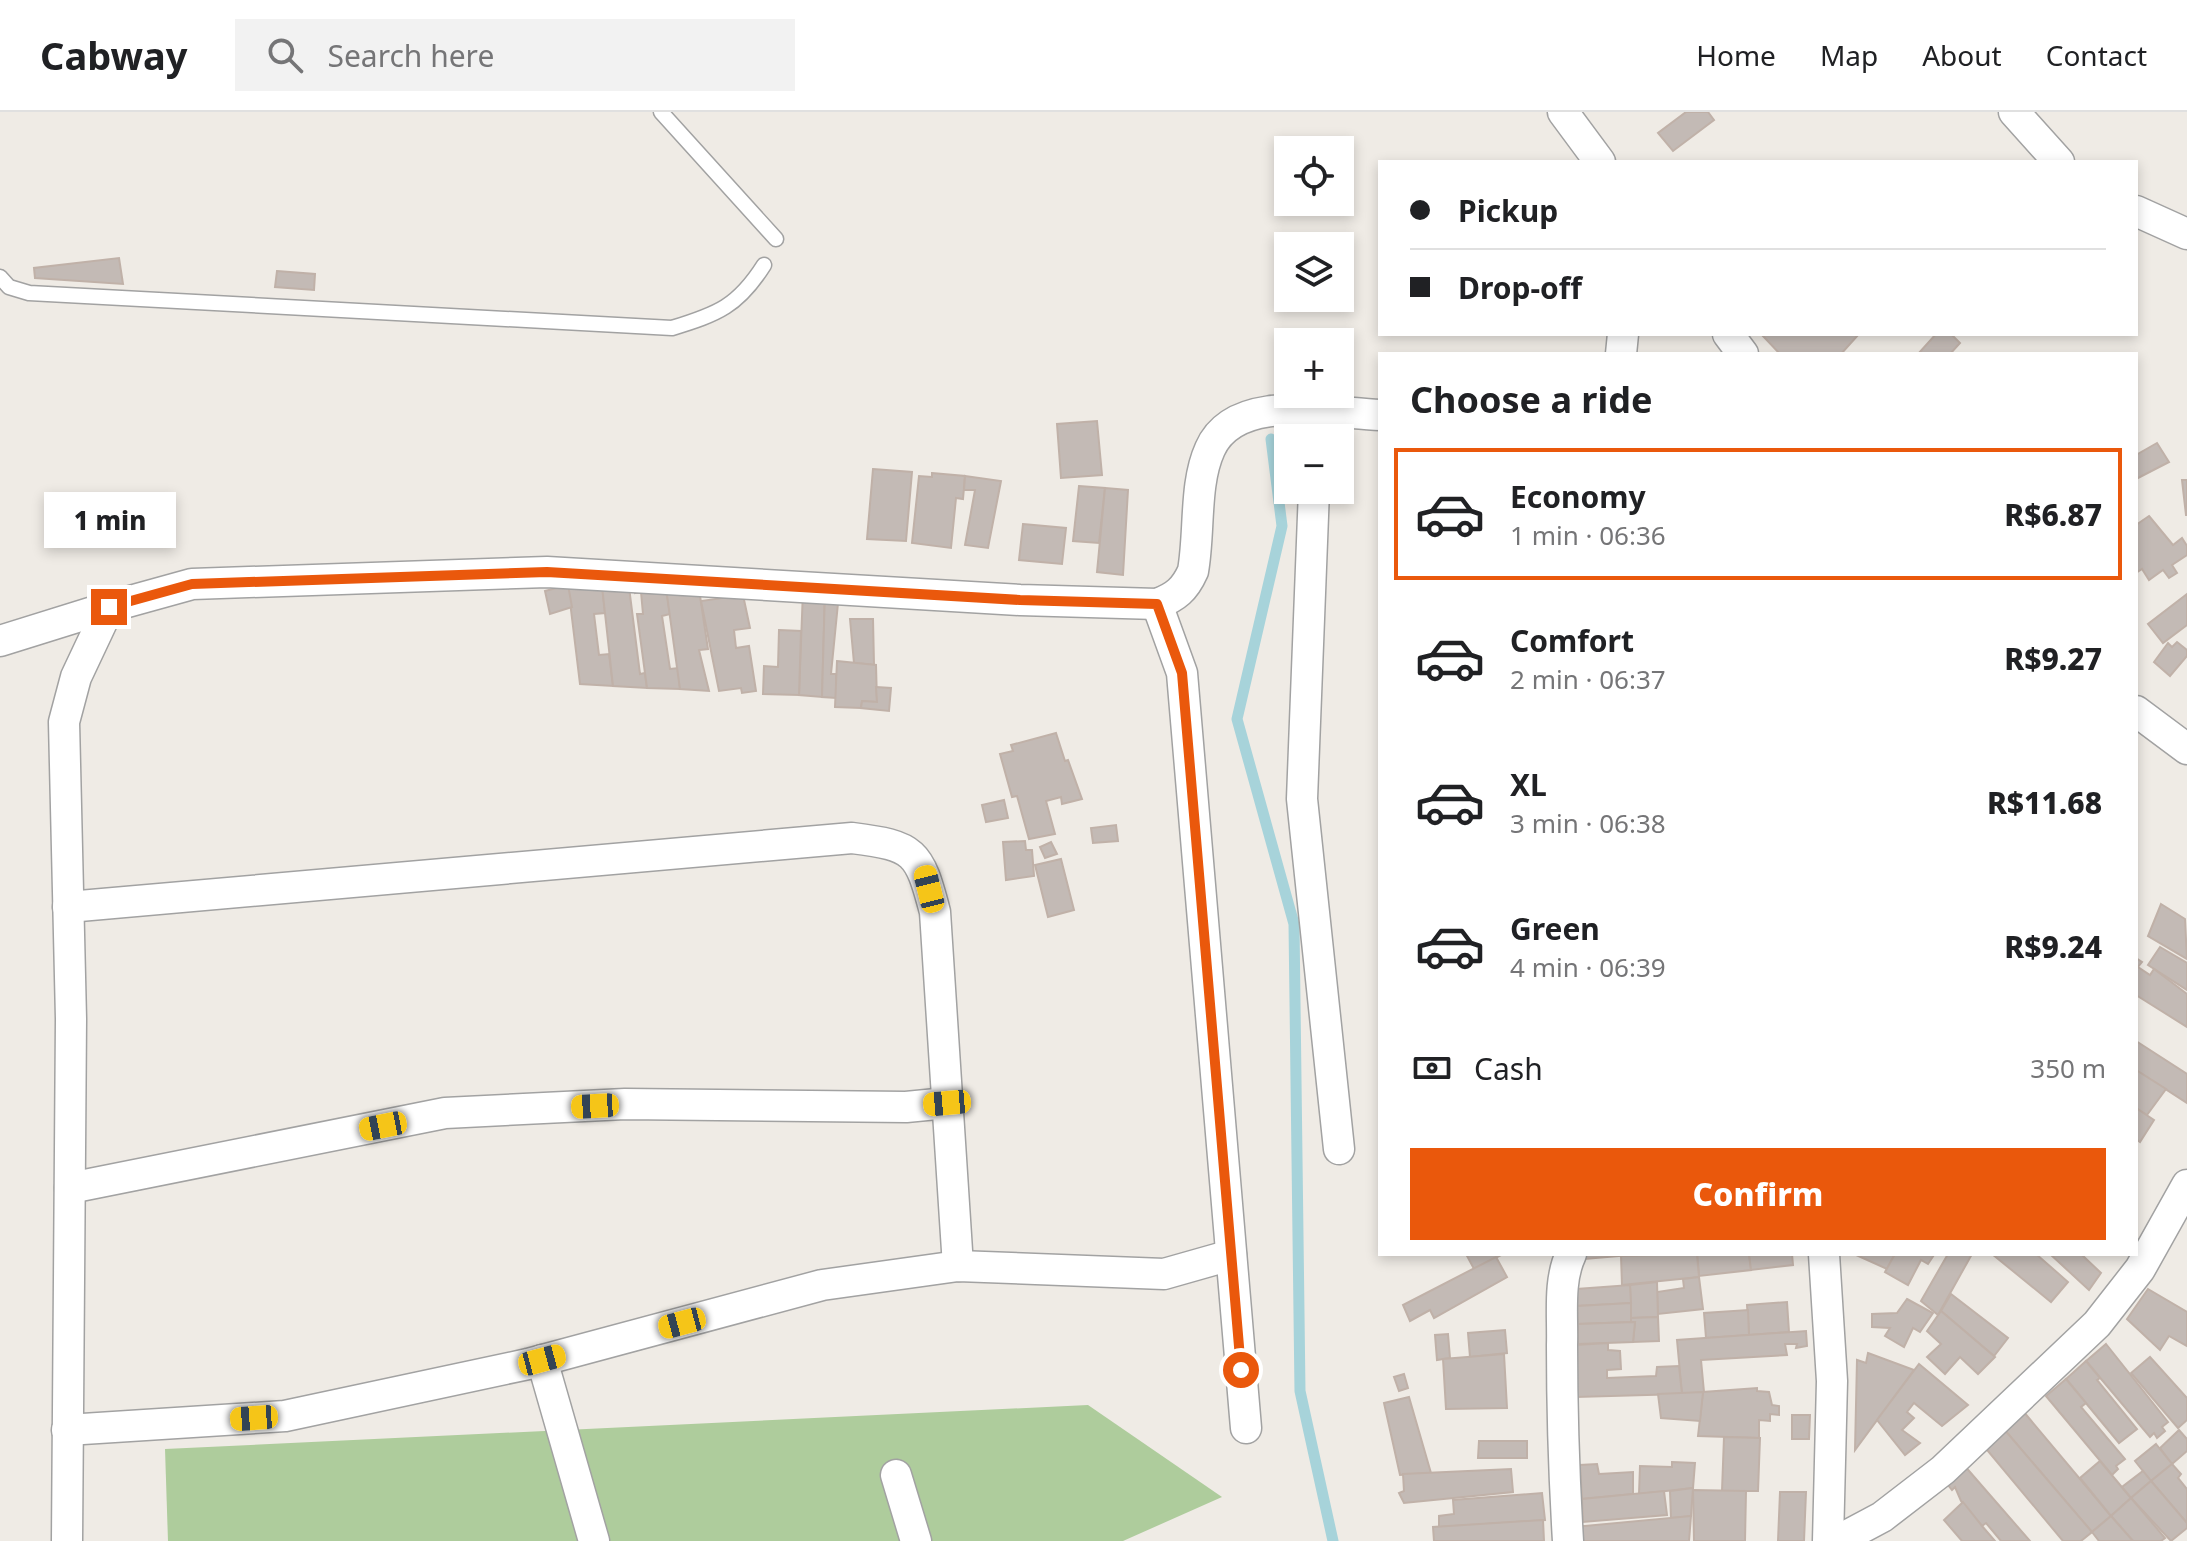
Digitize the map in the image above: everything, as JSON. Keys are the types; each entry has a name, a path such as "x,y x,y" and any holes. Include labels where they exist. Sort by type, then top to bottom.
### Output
{"street":[{"path":"1563,112 1599,160"},
{"path":"2014,112 2057,160"},
{"path":"2138,212 2187,234"},
{"path":"0,641 192,584 547,572 1157,604 1172,599 1186,587 1193,571 1209,450 1224,426 1242,417 1275,410 1313,424"},
{"path":"1322,424 1378,415"},
{"path":"1313,504 1302,799 1339,1149"},
{"path":"1157,604 1182,673 1246,1428"},
{"path":"67,1541 70,1188 64,722 76,677 109,607"},
{"path":"2138,712 2187,749"},
{"path":"68,907 852,838 898,844 923,867 935,912 958,1266"},
{"path":"70,1188 445,1113 625,1104 906,1107 947,1103"},
{"path":"1837,1541 1882,1517 1943,1470 2097,1324 2140,1269 2187,1185"},
{"path":"67,1430 285,1416 542,1360 822,1285 958,1266 1164,1274 1231,1255"},
{"path":"1568,1541 1562,1443 1563,1302 1565,1266 1570,1256"},
{"path":"1824,1256 1832,1381 1828,1541"},
{"path":"542,1360 594,1541"},
{"path":"896,1475 916,1541"}],"lane":[{"path":"661,112 776,239"},
{"path":"0,277 9,287 29,293 672,328 706,317 745,295 764,265"}],"green space":[{"path":"1088,1405 1222,1497 1123,1541 168,1541 165,1449"}],"building":[{"path":"1686,112 1708,112 1714,120 1673,151 1658,133"},
{"path":"119,258 123,284 35,278 34,268"},
{"path":"277,271 315,274 314,290 275,287"},
{"path":"1763,336 1857,336 1843,352 1778,352"},
{"path":"1934,336 1953,336 1960,343 1952,352 1920,352"},
{"path":"1097,421 1102,475 1061,478 1057,424"},
{"path":"2157,443 2169,462 2138,478 2138,454"},
{"path":"873,469 912,472 906,541 867,539"},
{"path":"932,473 965,476 963,499 956,498 951,548 912,543 919,476 932,477"},
{"path":"965,476 1001,481 988,548 965,545 975,490 964,490"},
{"path":"2182,480 2187,480 2187,515 2186,515"},
{"path":"1079,486 1105,488 1099,543 1073,541"},
{"path":"1105,488 1128,490 1123,575 1097,572"},
{"path":"2149,516 2173,545 2182,538 2187,546 2187,555 2172,565 2177,573 2169,578 2163,570 2149,580 2142,569 2138,572 2138,524"},
{"path":"1023,524 1066,528 1062,564 1019,560"},
{"path":"568,585 602,586 605,613 594,614 599,655 609,654 613,686 580,684"},
{"path":"568,585 572,607 550,614 545,591"},
{"path":"602,586 629,587 640,674 645,673 647,688 613,686"},
{"path":"634,587 666,588 670,614 662,616 670,669 678,668 680,689 647,688 637,614 643,614 641,592 635,593"},
{"path":"666,588 699,589 708,649 699,650 709,691 680,689"},
{"path":"803,590 825,591 822,697 799,695"},
{"path":"825,591 839,593 831,674 836,674 836,698 822,697"},
{"path":"2187,594 2187,625 2163,643 2148,624"},
{"path":"743,595 750,628 734,630 736,648 749,646 756,691 742,693 741,688 719,691 701,601"},
{"path":"850,619 873,619 874,665 854,663"},
{"path":"779,630 801,631 799,695 763,694 764,666 778,667"},
{"path":"2177,642 2187,650 2187,656 2170,676 2154,662 2168,643 2172,647"},
{"path":"837,661 876,665 877,702 862,701 861,708 835,707"},
{"path":"876,687 891,688 889,711 861,708 862,701 877,702"},
{"path":"1056,733 1082,799 1062,804 1061,797 1046,801 1055,834 1029,839 1017,796 1012,797 1000,754 1013,751 1011,745"},
{"path":"1004,800 1008,818 986,822 982,805"},
{"path":"1116,825 1118,841 1093,843 1091,828"},
{"path":"1025,841 1026,850 1032,850 1034,876 1006,880 1003,842"},
{"path":"1051,842 1057,854 1045,858 1040,847"},
{"path":"1061,859 1074,910 1048,917 1035,865"},
{"path":"2161,904 2185,919 2187,959 2148,936"},
{"path":"2160,947 2187,963 2187,990 2148,965"},
{"path":"2138,967 2150,975 2154,969 2187,994 2187,1027 2138,996"},
{"path":"2138,1042 2187,1074 2187,1103 2138,1071"},
{"path":"2138,1071 2166,1089 2147,1115 2138,1109"},
{"path":"2138,1109 2154,1120 2140,1142 2138,1140"},
{"path":"1467,1256 1499,1256 1474,1269"},
{"path":"1585,1256 1619,1256 1585,1259"},
{"path":"1621,1256 1697,1256 1699,1277 1622,1285"},
{"path":"1697,1256 1749,1256 1751,1270 1699,1276"},
{"path":"1749,1256 1792,1256 1793,1265 1751,1270"},
{"path":"1858,1256 1894,1256 1887,1269"},
{"path":"1894,1256 1933,1256 1928,1264 1921,1260 1908,1285 1885,1272"},
{"path":"1947,1256 1971,1256 1938,1315 1921,1301"},
{"path":"1994,1256 2038,1256 2068,1282 2051,1302"},
{"path":"2052,1256 2083,1256 2101,1273 2089,1290"},
{"path":"1496,1257 1507,1277 1434,1318 1430,1310 1410,1321 1403,1305"},
{"path":"1699,1277 1703,1309 1658,1314 1657,1292 1684,1288 1683,1279"},
{"path":"1657,1282 1658,1317 1631,1318 1630,1285"},
{"path":"1630,1285 1631,1303 1577,1306 1577,1289"},
{"path":"2148,1289 2187,1312 2187,1346 2169,1336 2160,1350 2127,1319"},
{"path":"1951,1294 2008,1338 1994,1356 1941,1311"},
{"path":"1907,1299 1933,1313 1920,1332 1913,1328 1904,1347 1885,1336 1890,1328 1872,1327 1872,1314 1897,1313"},
{"path":"1787,1302 1789,1332 1749,1335 1747,1305"},
{"path":"1631,1303 1631,1322 1578,1324 1577,1306"},
{"path":"1748,1310 1749,1335 1706,1338 1704,1313"},
{"path":"1941,1311 1995,1357 1978,1374 1960,1357 1945,1374 1927,1357 1941,1344 1927,1331"},
{"path":"1658,1317 1659,1341 1633,1342 1635,1322 1631,1322 1631,1318"},
{"path":"1635,1322 1633,1342 1578,1344 1578,1324"},
{"path":"1505,1330 1507,1353 1470,1357 1468,1333"},
{"path":"1806,1331 1807,1346 1796,1348 1797,1344 1785,1344 1787,1355 1701,1360 1704,1392 1682,1394 1677,1340"},
{"path":"1448,1334 1450,1358 1437,1360 1435,1335"},
{"path":"1608,1343 1608,1350 1620,1351 1621,1369 1607,1370 1607,1378 1656,1376 1657,1367 1679,1366 1682,1394 1576,1397 1575,1345"},
{"path":"2106,1344 2168,1422 2162,1427 2165,1431 2157,1438 2154,1433 2150,1437 2086,1361"},
{"path":"1868,1353 1914,1370 1855,1450 1857,1360 1866,1363"},
{"path":"1504,1354 1507,1408 1446,1409 1443,1359"},
{"path":"2150,1357 2187,1398 2187,1420 2178,1428 2131,1373"},
{"path":"2086,1361 2100,1378 2097,1380 2137,1429 2119,1443 2066,1379"},
{"path":"1919,1364 1968,1405 1942,1426 1914,1403 1907,1412 1914,1418 1902,1430 1920,1443 1905,1455 1877,1420"},
{"path":"1404,1374 1408,1388 1399,1391 1394,1377"},
{"path":"2066,1379 2086,1403 2081,1407 2125,1459 2116,1466 2118,1469 2112,1475 2046,1396"},
{"path":"1757,1388 1757,1391 1769,1392 1772,1405 1779,1406 1779,1415 1770,1414 1770,1421 1759,1420 1759,1438 1698,1436 1703,1392"},
{"path":"1703,1392 1700,1421 1661,1418 1658,1394"},
{"path":"1409,1397 1431,1473 1400,1475 1384,1403"},
{"path":"2023,1411 2111,1516 2092,1532 2003,1428"},
{"path":"1792,1415 1810,1415 1809,1439 1792,1439"},
{"path":"2003,1428 2092,1532 2081,1541 2063,1541 1983,1445"},
{"path":"2179,1430 2187,1439 2187,1451 2172,1464 2160,1448"},
{"path":"1724,1437 1760,1438 1758,1491 1722,1491"},
{"path":"1479,1441 1527,1441 1527,1458 1478,1458"},
{"path":"2156,1444 2172,1464 2151,1481 2135,1461"},
{"path":"2100,1461 2131,1498 2111,1516 2080,1478"},
{"path":"1672,1462 1695,1463 1693,1488 1639,1494 1640,1466 1672,1467"},
{"path":"1597,1464 1599,1474 1633,1472 1633,1494 1582,1499 1580,1465"},
{"path":"1963,1464 2030,1541 2001,1541 1986,1523 1982,1526 1961,1501 1955,1487 1952,1490 1944,1480"},
{"path":"2172,1464 2181,1474 2178,1478 2187,1489 2187,1523 2151,1481"},
{"path":"1511,1469 1513,1492 1404,1503 1399,1493 1404,1491 1403,1474"},
{"path":"2143,1471 2151,1481 2131,1498 2122,1487"},
{"path":"2151,1481 2187,1523 2187,1528 2171,1541 2131,1498"},
{"path":"1693,1488 1691,1516 1671,1518 1670,1491"},
{"path":"1693,1490 1746,1491 1745,1541 1694,1541"},
{"path":"1664,1491 1667,1515 1583,1522 1582,1499"},
{"path":"1780,1492 1806,1492 1804,1541 1778,1541"},
{"path":"1542,1493 1545,1520 1439,1527 1439,1516 1454,1514 1453,1500"},
{"path":"2131,1498 2165,1538 2161,1541 2133,1541 2111,1516"},
{"path":"1963,1502 1995,1541 1962,1541 1944,1520"},
{"path":"1691,1516 1689,1541 1574,1541 1574,1527"},
{"path":"2111,1516 2133,1541 2099,1541 2092,1532"},
{"path":"1543,1520 1544,1541 1434,1541 1433,1527"}],"waterway":[{"path":"1271,439 1282,526 1237,719 1294,924 1300,1391 1333,1541"}],"route":[{"path":"109,607 192,584 547,572 1020,600 1157,604 1182,673 1241,1370"}]}
